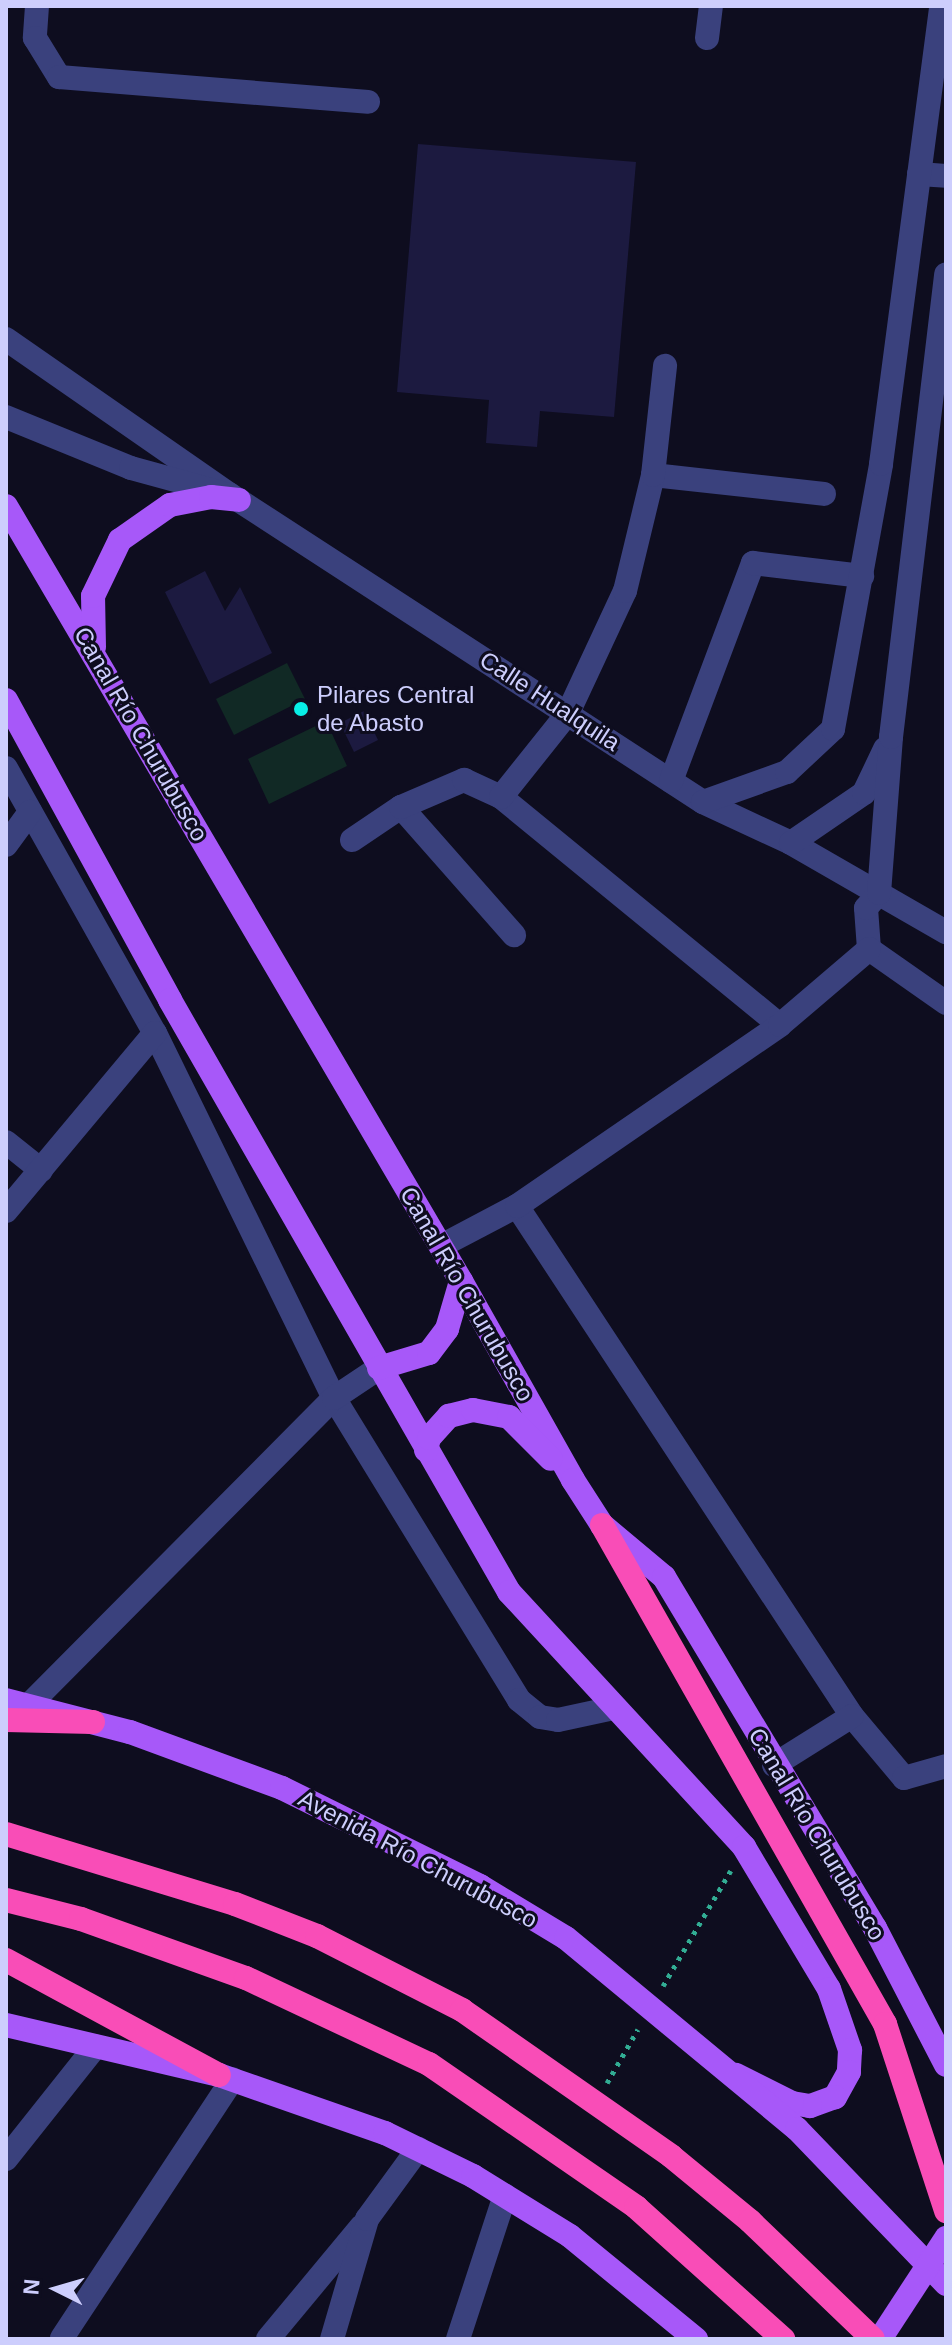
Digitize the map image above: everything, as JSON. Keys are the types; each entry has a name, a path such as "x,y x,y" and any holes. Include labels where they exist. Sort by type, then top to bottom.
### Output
{"highway":[{"path":"602,1525 885,2024 946,2211"},
{"path":"6,1720 93,1722"},
{"path":"6,1834 235,1904 317,1936 462,2010 671,2156 750,2221 873,2339"},
{"path":"6,1900 81,1919 246,1978 429,2064 636,2207 783,2339"},
{"path":"6,1960 156,2036 226,2077"}],"main road":[{"path":"97,657 93,596 120,540 170,505 211,497 234,497"},
{"name":"Canal Río Churubusco","path":"6,506 441,1246 573,1480 602,1525 664,1577 774,1765 875,1928 946,2065"},
{"path":"6,700 379,1368 509,1592 744,1847 837,2007 850,2061 835,2097 810,2106 792,2103 736,2075"},
{"path":"379,1368 429,1353 447,1329 461,1281"},
{"path":"426,1450 429,1438 449,1416 473,1410 498,1413 509,1417 573,1480"},
{"name":"Avenida Río Churubusco","path":"17,1702 93,1722 282,1788 480,1886 566,1938 736,2075 827,2158 946,2284"},
{"path":"6,2025 226,2077 322,2108 418,2149 505,2195 603,2260 696,2339"},
{"path":"880,2339 946,2238"}],"street":[{"path":"37,6 35,38 59,77 368,102"},
{"path":"707,38 711,6"},
{"path":"703,802 787,772 833,729 862,576 887,413 941,6"},
{"path":"919,174 946,176"},
{"path":"869,949 866,908 879,893 891,737 946,274"},
{"name":"Calle Hualquila","path":"6,339 234,497 703,802 791,843 946,932"},
{"path":"501,797 568,713 625,591 653,475 665,366"},
{"path":"887,413 929,416"},
{"name":"Calle Hualquila","path":"6,417 131,468 234,497"},
{"path":"653,475 824,494"},
{"path":"671,781 753,563 862,576"},
{"path":"791,843 864,793 891,737"},
{"path":"6,768 155,1033 334,1398 519,1700 540,1717 558,1720 614,1708"},
{"path":"352,840 401,807 464,780 501,797 780,1025"},
{"path":"401,807 514,935"},
{"path":"6,845 30,812"},
{"path":"441,1246 517,1206 780,1025 869,949"},
{"path":"869,949 946,1003"},
{"path":"6,1211 155,1033"},
{"path":"6,1142 41,1170"},
{"path":"517,1206 852,1716 904,1778 946,1766"},
{"path":"17,1702 334,1398 379,1368"},
{"path":"774,1765 852,1716"},
{"path":"6,2159 96,2046"},
{"path":"62,2338 226,2077"},
{"path":"268,2339 367,2219 418,2149"},
{"path":"458,2339 505,2195"},
{"path":"332,2339 367,2219"}],"green space":[{"path":"287,663 305,699 234,735 216,699"},
{"path":"326,721 347,766 269,804 248,759"}],"building":[{"path":"418,144 636,162 614,417 540,411 537,447 486,443 489,400 397,392"},
{"path":"205,571 225,611 240,587 272,653 210,684 165,592"},
{"path":"364,711 378,740 354,752 340,723"}],"place":[{"name":"Pilares Central de Abasto","path":"301,709"}]}
